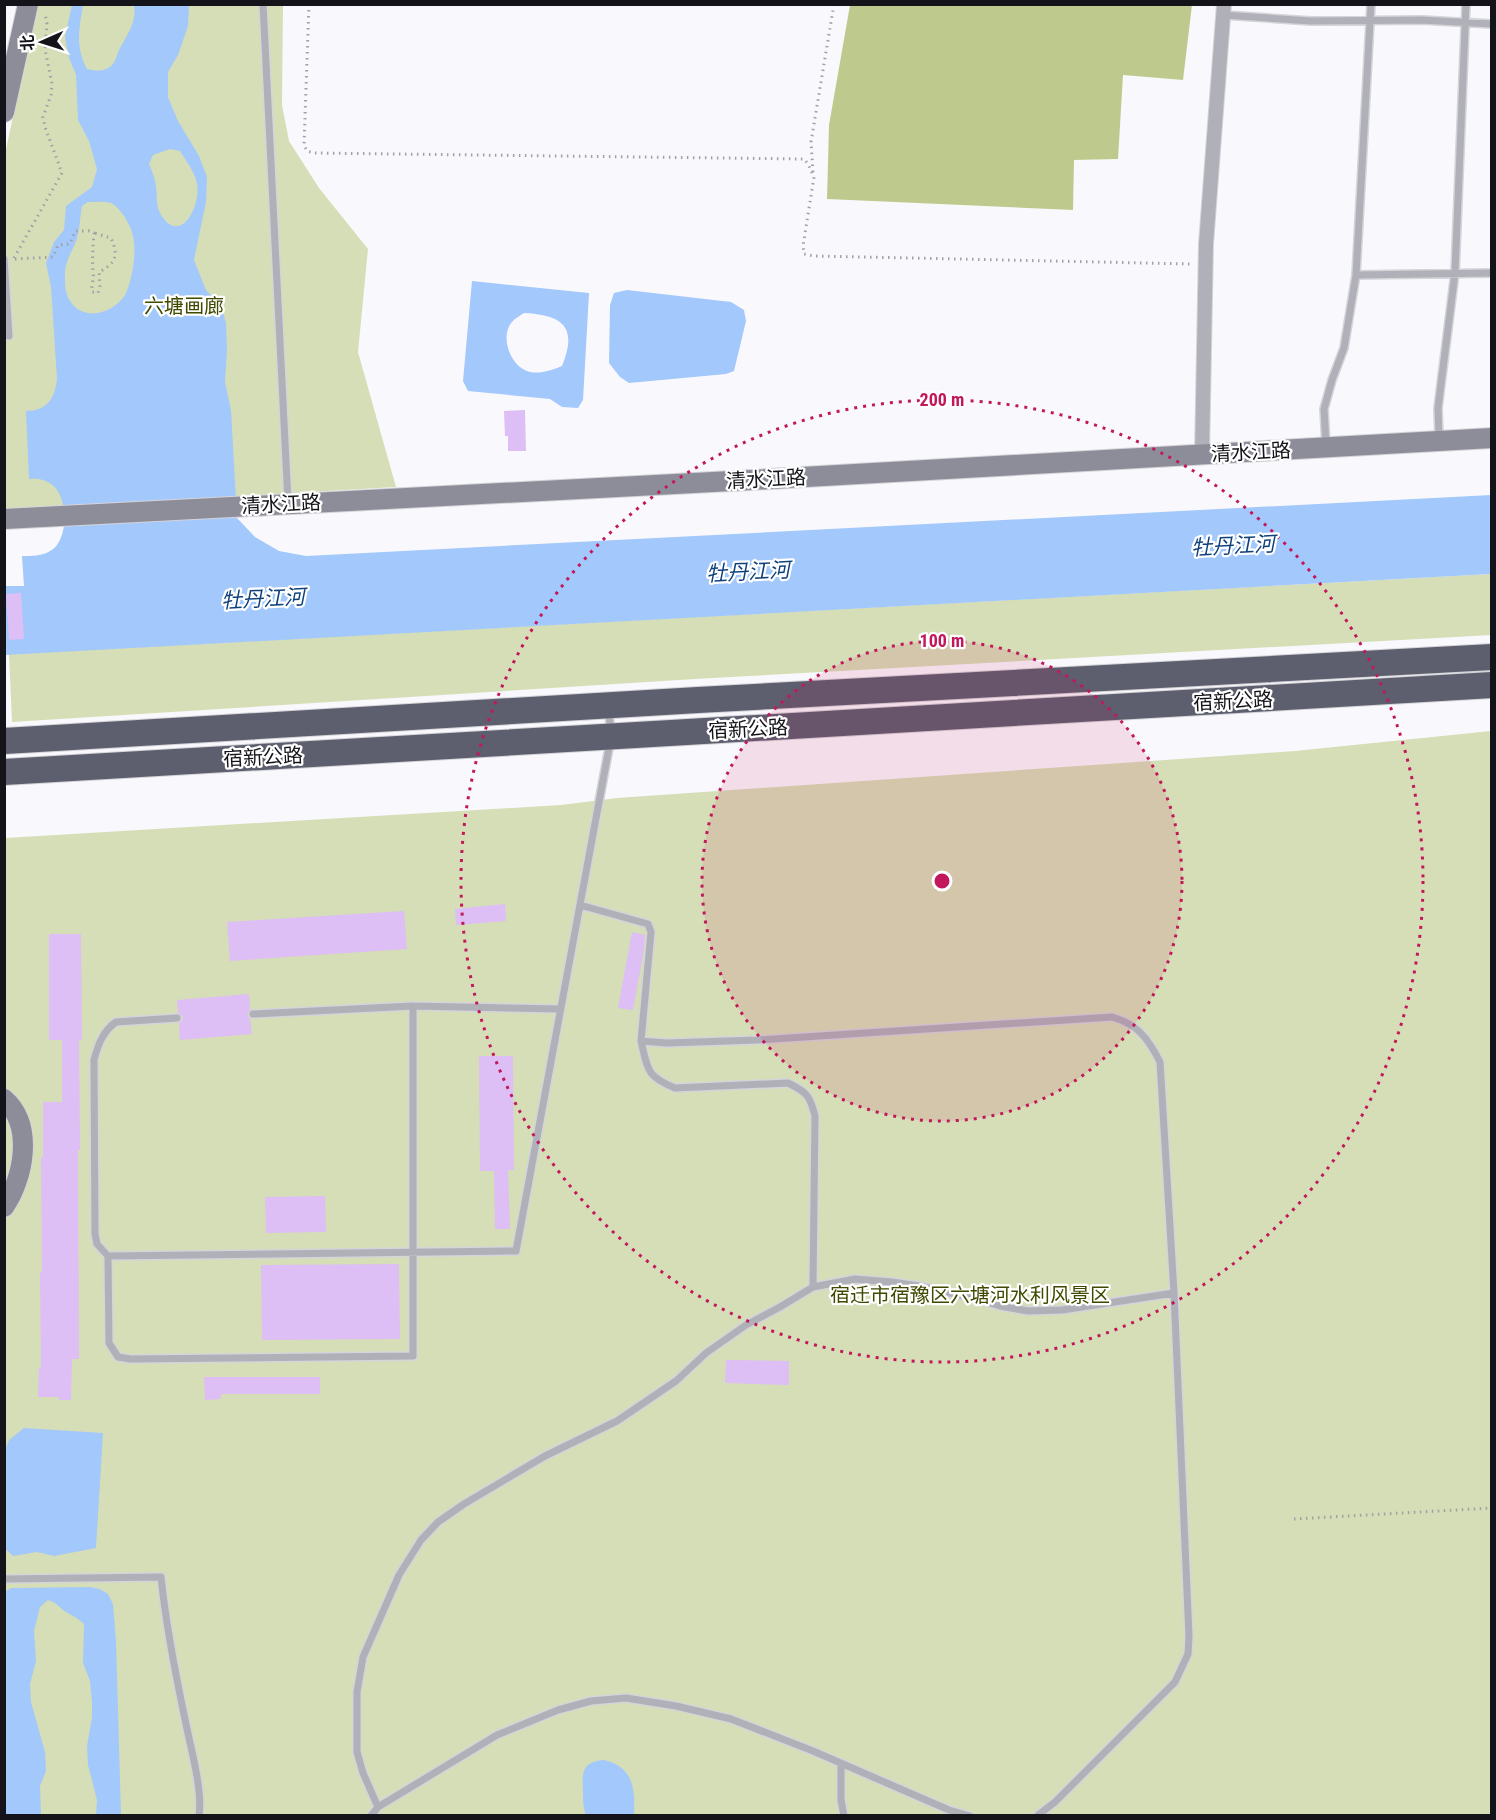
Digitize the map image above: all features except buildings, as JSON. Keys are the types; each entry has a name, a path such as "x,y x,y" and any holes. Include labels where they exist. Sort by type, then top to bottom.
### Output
{"highway":[{"name":"宿新公路","path":"4,741 1491,657"},
{"name":"宿新公路","path":"4,772 1491,686"}],"street":[{"path":"4,112 27,4"},
{"path":"1202,454 1206,244 1224,10"},
{"name":"清水江路","path":"4,519 728,482 1491,438"},
{"path":"4,1099 18,1118 23,1156 17,1183 4,1207"}],"lane":[{"path":"263,4 288,504"},
{"path":"1326,447 1324,409 1344,348 1356,276 1371,4"},
{"path":"1439,441 1438,408 1455,273 1466,4"},
{"path":"1224,10 1311,21 1422,20 1491,24"},
{"path":"4,259 9,336"},
{"path":"1356,276 1491,273"},
{"path":"108,1256 516,1251 610,737 609,706"},
{"path":"580,905 648,924 651,932 641,1041 648,1070 661,1082 675,1088 788,1083 801,1089 810,1098 815,1116 813,1287"},
{"path":"253,1014 413,1006 561,1009"},
{"path":"177,1018 116,1022 108,1028 94,1060 94,1234 97,1244 108,1256 109,1343 118,1357 131,1359 413,1356 413,1006"},
{"path":"641,1041 667,1043 758,1040 1112,1017 1132,1024 1153,1048 1160,1062 1174,1293 1189,1624 1188,1654 1175,1682 1055,1802 1037,1815"},
{"path":"378,1807 363,1773 357,1752 357,1692 363,1657 399,1575 421,1540 438,1522 464,1504 545,1456 617,1421 676,1381 706,1353 746,1325 813,1287 855,1279 892,1282 1028,1311 1062,1310 1174,1293"},
{"path":"4,1579 161,1577 165,1617 196,1775 199,1815"},
{"path":"371,1815 378,1807 497,1735 558,1710 591,1701 626,1698 731,1719 841,1762 949,1810 970,1815"},
{"path":"841,1762 844,1815"}],"path":[{"path":"42,4 47,24 46,59 52,84 51,95 43,117 62,173 13,259 53,257 58,245 70,244 75,231 89,231 111,238 116,254 108,268 99,272 98,293 92,292 91,284 94,275 92,254 94,233"},
{"path":"309,4 304,145 307,151 321,155 804,159 813,177"},
{"path":"834,4 812,142 813,177 803,246 804,254 1206,264"},
{"path":"1294,1519 1491,1508"}],"green space":[{"path":"850,4 1192,5 1183,80 1123,75 1118,159 1074,160 1073,210 827,199 829,125"},
{"name":"六塘画廊","path":"37,5 283,5 282,105 289,141 319,188 368,249 358,352 396,487 5,510 5,154"},
{"path":"1491,574 1491,635 695,679 12,722 9,654"},
{"name":"宿迁市宿豫区六塘河水利风景区","path":"1491,731 1491,1815 5,1816 5,838 561,805 617,798 1295,751"}],"water":[{"name":"牡丹江河","path":"72,5 83,5 79,45 83,61 87,69 104,70 113,64 131,28 134,5 189,5 188,26 178,55 168,72 168,97 178,121 199,156 207,177 206,202 194,260 206,290 221,306 226,323 225,382 231,410 237,518 255,537 279,551 306,556 1491,495 1491,574 5,655 5,586 24,586 22,556 40,555 50,551 61,538 63,529 64,508 57,490 46,481 29,479 26,411 39,409 49,402 57,379 51,287 46,263 54,242 64,230 66,206 92,187 97,169 89,141 78,120 76,75 69,58 65,37","holes":["170,149 180,151 197,184 196,203 192,213 181,225 174,226 167,222 160,213 155,179 149,164 153,155","88,202 105,202 115,205 132,231 134,243 133,266 125,295 112,307 97,313 81,311 74,306 68,297 65,285 66,266 77,238 82,206"]},
{"path":"472,281 589,293 583,400 578,408 562,407 550,399 468,391 463,381","holes":["524,313 557,320 564,326 567,333 567,353 562,366 546,371 530,372 517,365 509,351 507,336 508,328 516,318"]},
{"path":"627,290 731,302 744,310 746,321 734,371 726,374 629,383 620,377 609,363 610,305 614,293"},
{"path":"24,1428 103,1433 96,1548 54,1556 37,1552 13,1556 4,1548 5,1450 9,1440"},
{"path":"90,1587 108,1594 113,1604 121,1815 96,1815 97,1800 88,1765 87,1746 92,1703 90,1681 83,1663 84,1624 48,1600 40,1607 34,1631 36,1661 30,1684 31,1702 45,1752 46,1771 40,1786 41,1815 5,1815 5,1592 11,1588"},
{"path":"604,1760 621,1768 631,1780 634,1815 586,1815 583,1800 583,1773 591,1763"}]}
